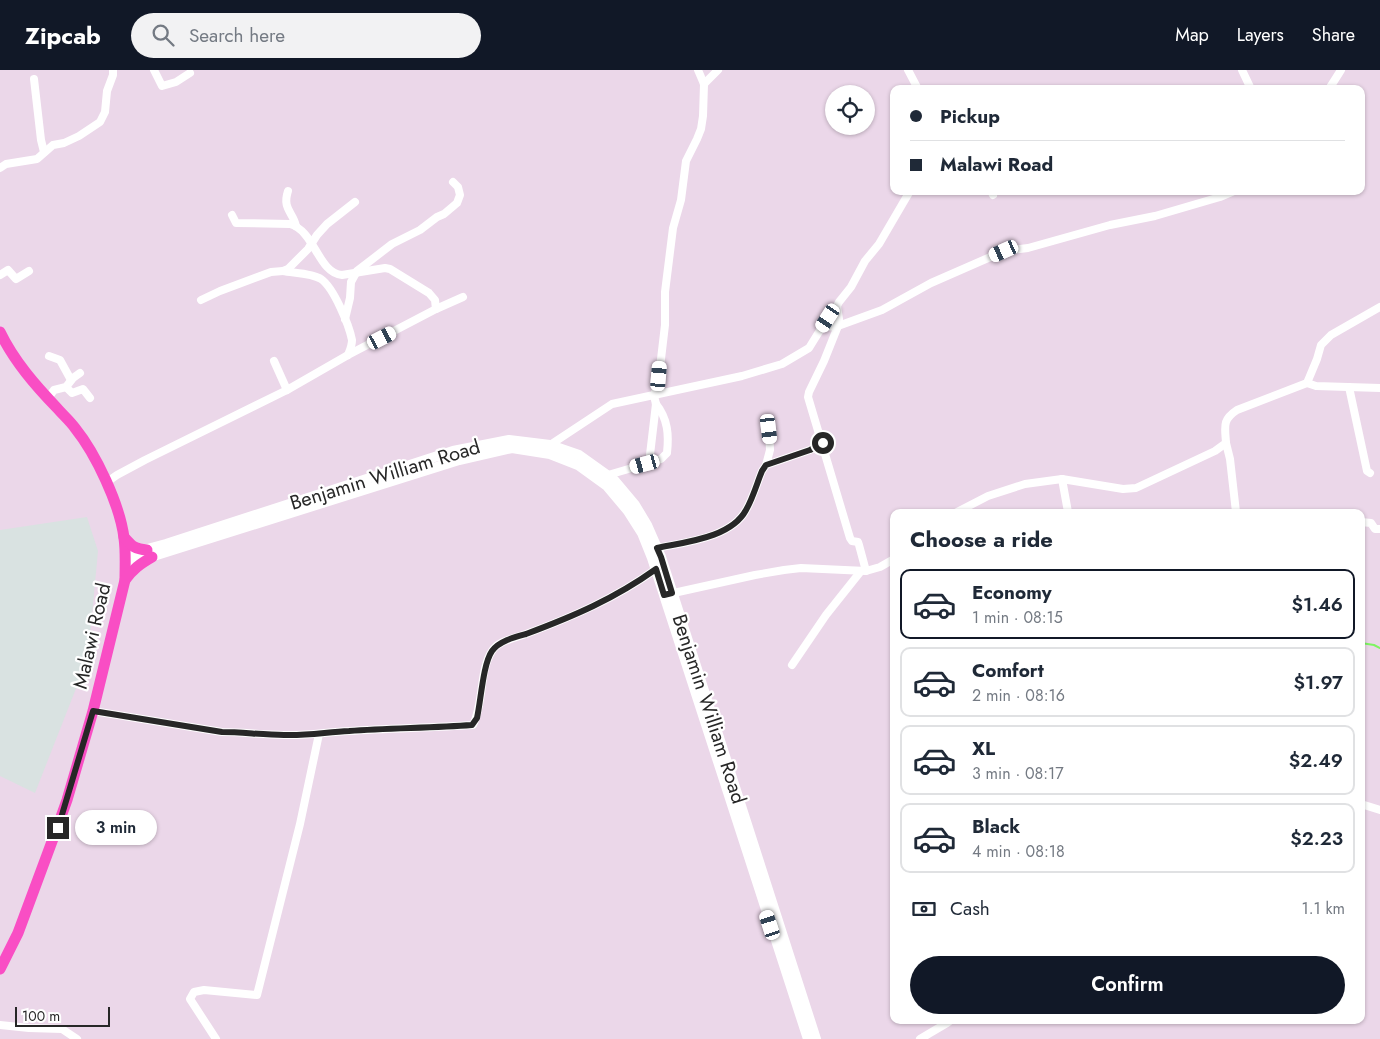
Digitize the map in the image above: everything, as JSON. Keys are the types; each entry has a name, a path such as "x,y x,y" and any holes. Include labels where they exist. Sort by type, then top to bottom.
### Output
{"main road":[{"name":"Malawi Road","path":"0,332 5,352 17,362 79,433 102,470 118,511 124,537 125,560 125,580 93,711 58,828 18,933 0,969"},
{"name":"Benjamin William Road","path":"149,554 453,451 509,440 550,445 579,455 605,479 607,486 628,511 639,528 668,594 816,1039"},
{"name":"Benjamin William Road","path":"125,560 459,460 512,448 550,454 578,465 605,479 614,480 635,505 647,525 661,557 668,594 808,1039"},
{"path":"124,537 135,548 149,554 125,580"}],"street":[{"path":"0,168 6,164 37,160 53,145 64,143 79,136 100,122 105,112 113,70"},
{"path":"154,70 162,86 176,82 190,74"},
{"path":"649,463 656,404 654,396 659,376 666,325 665,292 673,228 681,200 686,161 701,129 703,116 704,84 698,70"},
{"path":"704,84 718,70"},
{"path":"908,70 916,85"},
{"path":"1242,70 1249,85"},
{"path":"1332,85 1341,70"},
{"path":"34,79 44,152"},
{"path":"345,319 350,298 351,282 355,273 364,264 392,244 420,230 450,210 457,203 460,195 458,187 454,182"},
{"path":"288,191 286,201 289,213 296,226"},
{"path":"550,445 612,404 742,376 782,364 809,348 851,287 865,261 879,244 908,195"},
{"path":"823,326 882,310 931,283 1004,251 1028,248 1110,224 1156,216 1225,195"},
{"path":"283,271 294,265 327,224 355,202"},
{"path":"232,215 236,223 290,224 296,226 333,273 342,275 385,268 390,269 429,293 435,300 436,309"},
{"path":"0,275 8,270 16,280 29,271"},
{"path":"201,300 271,272 283,271 321,278 337,298 345,319 352,341 348,355"},
{"path":"107,482 145,460 288,390 348,355 463,297"},
{"path":"837,306 838,322 808,397 823,443 841,512 850,538 859,544 864,571"},
{"path":"1307,383 1321,345 1331,334 1380,307"},
{"path":"828,318 838,322"},
{"path":"49,356 60,360 71,380"},
{"path":"274,361 288,390"},
{"path":"48,398 55,390 66,386 80,373"},
{"path":"1236,509 1230,459 1226,442 1226,420 1230,415 1237,410 1307,383 1316,386 1380,388"},
{"path":"66,386 72,394 83,389 90,398"},
{"path":"1348,387 1367,470 1370,473"},
{"path":"605,479 661,459 667,453 668,429 661,410 656,404"},
{"path":"657,548 695,540 729,529 746,511 766,465 771,440 769,429"},
{"path":"963,509 988,496 1025,484 1062,479 1123,489 1136,488 1215,451 1226,442"},
{"path":"766,465 810,450 823,443"},
{"path":"1062,479 1067,509"},
{"path":"1365,522 1371,523 1375,528 1380,529"},
{"path":"668,594 784,570 801,568 864,571 880,567 890,561"},
{"path":"93,711 222,732 264,735 319,734 472,725 477,718 488,658 496,647 514,638 564,620 602,602 656,569"},
{"path":"792,665 826,615 864,571"},
{"path":"216,1039 190,999 194,992 204,990 257,995 300,824 319,734"},
{"path":"1365,805 1380,810"},
{"path":"920,1039 945,1024"},
{"path":"0,1025 58,1028 77,1039"}],"shaded area":[{"path":"87,517 98,551 88,658 35,793 0,776 0,530"}],"waterway":[{"path":"1365,644 1380,648"}],"route":[{"path":"58,828 93,711 222,732 264,735 319,734 472,725 477,718 488,658 492,650 500,644 564,620 602,602 656,569 664,595 672,593 657,548 695,540 729,529 746,511 766,465 810,450 823,443"}]}
